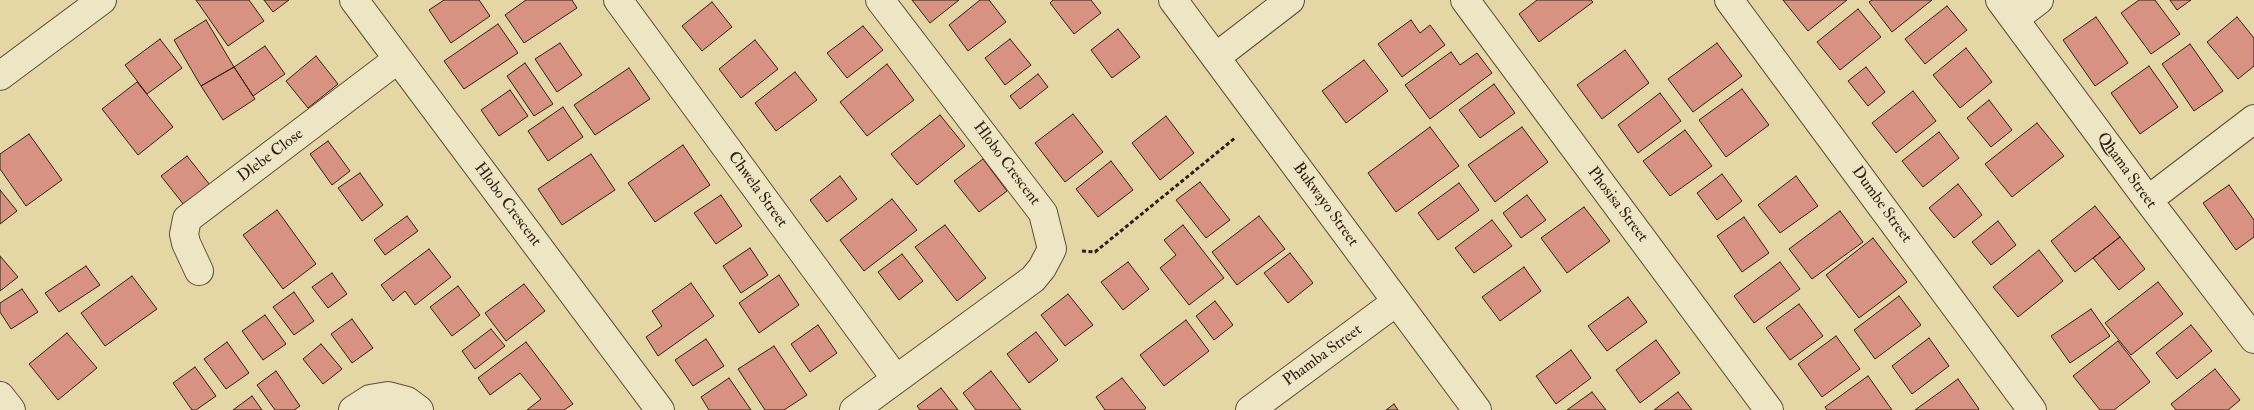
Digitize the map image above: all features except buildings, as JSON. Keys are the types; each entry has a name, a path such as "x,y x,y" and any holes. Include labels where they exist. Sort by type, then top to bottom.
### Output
{"street":[{"path":"0,76 102,0"},
{"name":"Hlobo Crescent","path":"354,0 660,410"},
{"name":"Chwela Street","path":"618,0 896,380"},
{"name":"Hlobo Crescent","path":"880,0 1043,213 1052,250"},
{"name":"Bukwayo Street","path":"1173,0 1477,410"},
{"path":"1216,57 1290,0"},
{"name":"Phosisa Street","path":"1465,0 1769,410"},
{"name":"Dumbe Street","path":"1729,0 2032,410"},
{"path":"2007,9 2039,0"},
{"name":"Qhama Street","path":"2007,9 2148,200 2254,339"},
{"name":"Dlebe Close","path":"199,271 184,234 187,219 398,59"},
{"path":"2148,200 2254,119"},
{"path":"854,410 1033,279 1052,250"},
{"name":"Phamba Street","path":"1250,410 1396,302"},
{"path":"0,396 11,410"},
{"path":"352,410 370,399 388,396 406,401 419,410"}],"path":[{"path":"1052,250 1096,252 1261,118"}]}
